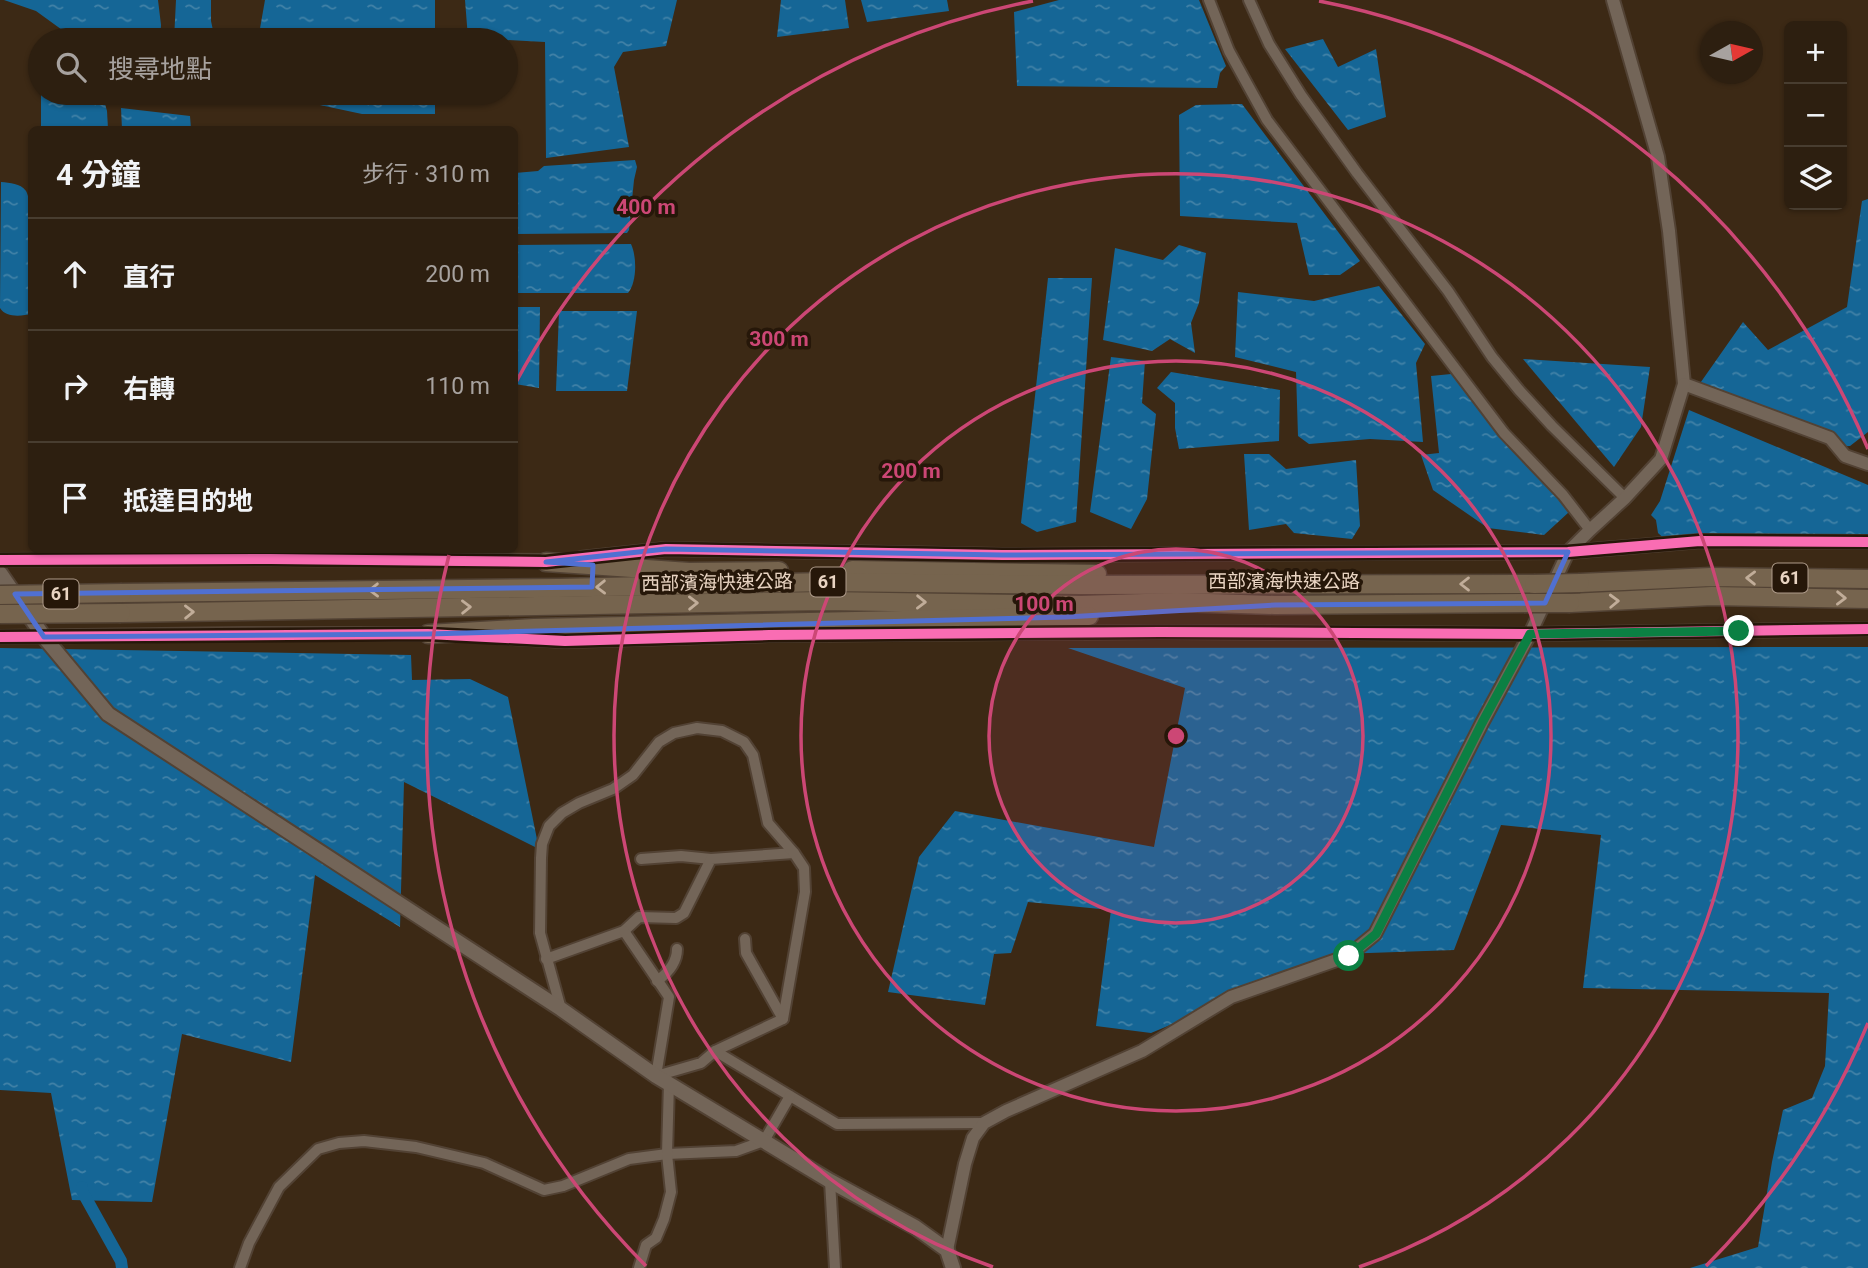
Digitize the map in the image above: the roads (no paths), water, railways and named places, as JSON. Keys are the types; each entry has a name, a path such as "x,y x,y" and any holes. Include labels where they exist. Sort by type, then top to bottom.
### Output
{"highway":[{"path":"546,562 689,572 849,570 1070,573 1276,585"},
{"name":"西部濱海快速公路","path":"0,594 559,588 824,582 1276,585 1534,584 1711,577 1868,579"},
{"name":"西部濱海快速公路","path":"0,614 825,601 1081,605 1177,601 1275,605 1570,603 1724,597 1868,598"},
{"path":"428,634 590,626 1066,617 1275,605"}],"main road":[{"path":"0,573 44,637 108,714 561,1009 663,1079 830,1181 915,1227 947,1250 953,1268"}],"street":[{"path":"1209,0 1229,51 1267,120 1504,433 1592,528"},
{"path":"1249,0 1269,44 1301,95 1448,291 1492,357 1622,501"},
{"path":"947,1250 965,1164 973,1138 984,1123 1142,1051 1231,997 1349,956 1376,934 1476,734 1530,634 1568,552 1622,501 1661,459 1684,384 1669,231 1658,157 1613,0"},
{"path":"1684,384 1830,438 1845,456 1868,464"},
{"path":"0,560 546,562 666,550 1002,555 1568,552 1686,542 1868,542"},
{"path":"0,637 428,634 565,641 769,635 1160,632 1530,634 1868,629"},
{"path":"561,1009 540,933 542,844 549,826 562,813 613,789 633,775 659,742 674,733 697,728 722,731 744,742 753,755 768,823 804,868 805,892 783,1020"},
{"path":"641,859 681,856 711,859 794,853"},
{"path":"546,959 624,931 639,917 676,918 684,913 711,859"},
{"path":"624,931 669,997 663,1079 671,1192 664,1219 656,1238 646,1245 639,1268"},
{"path":"745,939 746,953 783,1020"},
{"path":"657,981 668,973 677,957 677,949"},
{"path":"663,1079 701,1063 715,1051 783,1020"},
{"path":"715,1051 838,1124 984,1123"},
{"path":"240,1268 249,1243 279,1187 318,1149 339,1143 364,1141 416,1147 479,1161 544,1190 563,1186 629,1159 667,1154 736,1151 764,1141 790,1096"},
{"path":"830,1181 835,1268"}],"water":[{"path":"4,0 158,0 161,28 59,28 36,11"},
{"path":"176,0 211,0 212,28 175,28"},
{"path":"265,0 435,0 435,28 260,28"},
{"path":"465,0 677,0 666,46 623,52 614,67 629,147 546,158 545,42 518,41 518,28 467,28"},
{"path":"781,0 845,0 849,28 777,37"},
{"path":"861,0 947,0 949,11 867,22"},
{"path":"1059,0 1199,0 1226,66 1220,73 1217,88 1017,86 1014,12"},
{"path":"1323,39 1338,67 1376,49 1386,117 1348,130 1285,49"},
{"path":"1242,104 1360,261 1340,275 1309,275 1297,223 1180,216 1179,115 1196,105"},
{"path":"41,105 105,105 107,111 108,126 41,126"},
{"path":"320,105 435,105 435,114 362,114"},
{"path":"121,108 190,116 191,126 122,126"},
{"path":"635,160 637,167 627,233 518,234 518,173 538,171 544,166"},
{"path":"1,182 21,186 28,197 28,315 10,315 0,308"},
{"path":"1868,199 1868,432 1850,446 1832,447 1696,389 1743,322 1768,350 1847,307 1862,201"},
{"path":"631,244 635,269 633,283 628,293 518,293 518,245"},
{"path":"1179,245 1206,253 1199,303 1191,323 1195,353 1170,339 1152,351 1103,340 1115,248 1163,260"},
{"path":"1048,278 1092,278 1076,522 1037,532 1021,523"},
{"path":"1379,286 1425,344 1416,363 1423,442 1370,439 1309,444 1298,436 1296,372 1235,357 1238,292 1314,301"},
{"path":"518,307 540,307 539,388 518,384"},
{"path":"559,311 637,311 627,391 556,391"},
{"path":"1111,357 1145,361 1142,403 1156,414 1147,499 1131,529 1090,512"},
{"path":"1523,359 1650,367 1641,427 1614,467"},
{"path":"1171,372 1280,390 1279,441 1179,449 1175,428 1175,403 1157,388"},
{"path":"1451,374 1569,512 1544,535 1488,528 1433,490 1421,455 1439,453 1431,376"},
{"path":"1689,410 1868,485 1868,542 1669,543 1658,533 1656,520 1651,515 1660,501"},
{"path":"1244,454 1269,454 1286,469 1356,460 1360,526 1352,539 1294,533 1286,524 1249,530"},
{"path":"1868,647 1868,1268 1690,1268 1758,1247 1783,1110 1812,1098 1825,1066 1829,993 1583,988 1601,835 1501,825 1454,950 1340,954 1151,1033 1096,1026 1111,910 1028,902 1011,953 994,954 985,1005 888,992 919,857 955,811 1154,847 1185,688 1068,648"},
{"path":"0,648 411,655 412,680 470,679 508,697 539,849 404,782 400,927 315,875 291,1062 182,1034 152,1202 72,1200 51,1093 0,1090"}],"waterway":[{"path":"82,1187 121,1261 122,1268"}]}
